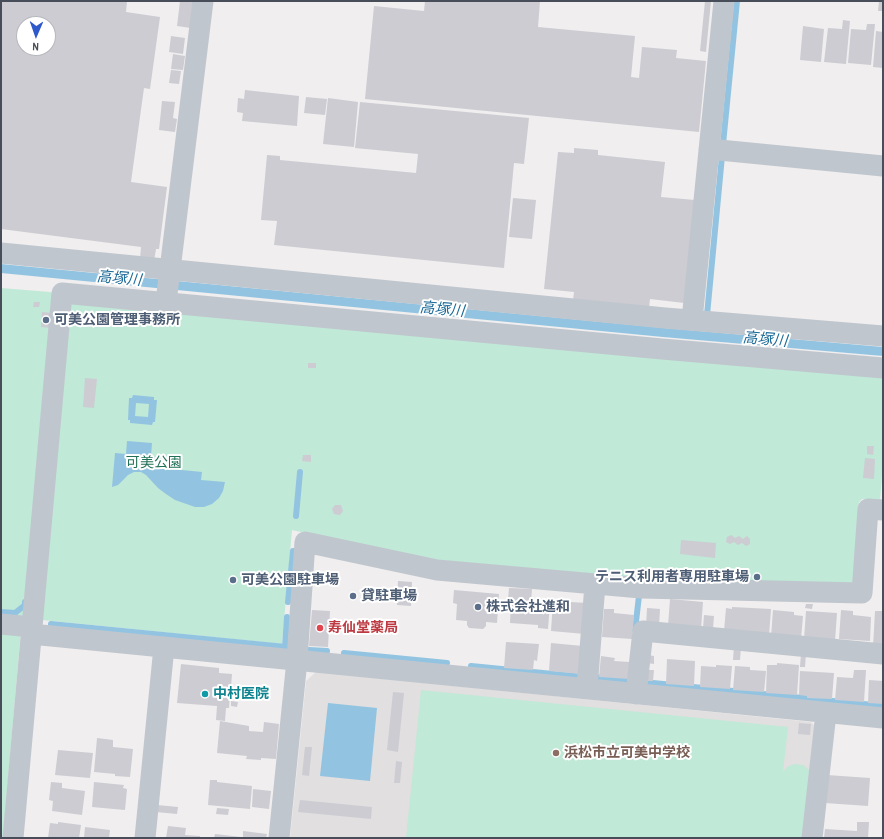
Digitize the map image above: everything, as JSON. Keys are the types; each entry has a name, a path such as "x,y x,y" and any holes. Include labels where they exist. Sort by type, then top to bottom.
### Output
{"street":[{"path":"166,298 203,1"},
{"path":"692,320 724,1"},
{"path":"709,149 883,166"},
{"path":"1,253 169,272 883,336"},
{"path":"13,838 62,293 166,298 654,348 883,368"},
{"path":"279,838 297,660 305,542 437,570 648,588 862,593 868,509 883,510"},
{"path":"587,689 595,584"},
{"path":"1,624 32,631 164,647 883,718"},
{"path":"636,694 643,631 883,654"},
{"path":"145,838 164,647"},
{"path":"812,838 826,713"}],"shaded area":[{"name":"浜松市立可美中学校","path":"316,672 811,722 817,728 805,838 290,838 306,681"}],"green space":[{"name":"可美公園","path":"1,288 883,375 883,463 880,501 862,499 859,502 853,584 641,579 438,562 292,530 282,644 22,618 3,838 1,838"},
{"name":"浜松市立可美中学校","path":"421,690 788,727 783,772 787,767 794,764 803,765 809,770 805,838 406,838"}],"water":[{"name":"高塚川","path":"1,264 664,328 883,347 883,356 663,337 1,273"},
{"path":"133,395 154,397 154,400 157,400 155,422 153,422 152,425 130,423 130,420 128,420 129,398 132,398","holes":["136,403 149,404 148,417 135,416"]},
{"path":"127,441 152,443 151,456 172,458 172,469 202,472 201,480 225,482 223,491 219,498 212,504 204,507 195,507 175,500 158,488 146,475 141,472 134,472 128,475 118,485 112,487 115,453 126,454"},
{"path":"328,703 377,708 370,781 320,776"}],"building":[{"path":"1,1 127,1 126,12 160,17 150,89 144,88 131,182 167,187 159,249 156,249 154,261 140,259 141,247 1,229"},
{"path":"180,1 194,1 191,28 177,26"},
{"path":"425,1 540,1 538,27 635,36 631,77 639,78 642,47 677,50 676,58 706,61 699,132 365,99 374,6 424,11"},
{"path":"705,1 711,1 706,52 700,51"},
{"path":"879,1 883,1 883,11 878,11"},
{"path":"843,20 850,21 846,64 824,62 828,28 842,29"},
{"path":"867,24 875,24 871,65 848,63 851,29 866,30"},
{"path":"803,26 824,29 821,62 800,60"},
{"path":"876,31 883,32 883,68 873,67"},
{"path":"171,36 185,38 183,54 169,52"},
{"path":"173,54 185,56 183,70 171,69"},
{"path":"171,70 181,71 179,84 169,83"},
{"path":"245,90 299,96 297,126 242,121 243,113 237,112 238,98 244,99"},
{"path":"306,97 327,99 325,115 304,113"},
{"path":"328,98 358,102 354,147 323,144"},
{"path":"162,101 175,102 173,118 177,119 175,132 159,130"},
{"path":"360,102 529,118 524,164 514,163 504,268 274,245 277,221 261,220 267,155 280,156 280,160 416,173 418,154 355,148"},
{"path":"574,148 598,150 598,155 665,162 661,197 695,200 684,303 650,299 649,308 573,300 574,292 544,289 558,152 574,153"},
{"path":"513,198 536,200 532,239 509,237"},
{"path":"34,302 40,302 39,307 33,307"},
{"path":"42,312 52,313 51,328 41,327"},
{"path":"308,363 316,363 316,368 308,368"},
{"path":"85,378 97,379 94,408 83,407"},
{"path":"867,446 874,446 873,455 867,454"},
{"path":"303,455 311,455 311,462 302,461"},
{"path":"865,458 875,459 874,479 863,478"},
{"path":"335,505 341,505 343,511 340,515 334,514 332,509"},
{"path":"731,535 735,538 739,536 743,539 747,536 750,539 750,544 746,546 742,543 738,545 734,542 730,544 726,542 727,537"},
{"path":"681,540 716,543 715,558 680,554"},
{"path":"398,581 412,582 411,606 397,605"},
{"path":"509,588 532,589 531,602 508,600"},
{"path":"454,590 499,594 497,623 486,622 486,626 483,629 469,628 467,621 456,620 457,604 453,603"},
{"path":"670,599 703,602 701,629 668,626"},
{"path":"553,601 587,603 585,634 551,631"},
{"path":"511,602 550,604 548,629 538,628 538,625 510,623"},
{"path":"806,604 813,604 812,609 805,608"},
{"path":"732,607 771,609 769,636 724,631 726,608 732,609"},
{"path":"647,608 660,609 659,627 646,626"},
{"path":"604,609 614,609 614,613 634,615 632,639 602,637"},
{"name":"寿仙堂薬局","path":"312,610 330,611 328,647 309,646"},
{"path":"773,610 794,612 794,615 803,616 801,639 771,637"},
{"path":"841,610 853,611 853,615 871,617 870,641 839,639"},
{"path":"806,611 837,613 835,641 804,639"},
{"path":"875,611 883,611 883,648 873,647"},
{"path":"704,615 714,616 713,629 703,628"},
{"path":"506,642 539,644 537,661 534,660 533,670 504,668"},
{"path":"551,643 583,646 581,674 549,671"},
{"path":"734,646 741,647 740,660 733,660"},
{"path":"801,654 806,654 805,667 800,667"},
{"path":"648,655 654,656 654,664 647,663"},
{"path":"601,656 615,658 614,661 630,662 629,679 599,677"},
{"path":"667,659 695,661 694,686 666,684"},
{"path":"777,663 799,665 797,695 766,693 767,665 777,665"},
{"name":"中村医院","path":"181,664 219,668 219,673 232,674 231,687 236,692 230,696 229,708 226,708 225,721 216,720 217,706 177,703"},
{"path":"716,665 732,666 730,689 700,687 701,666 716,667"},
{"path":"735,666 750,667 750,670 766,671 764,692 733,690"},
{"path":"645,670 654,670 653,681 644,681"},
{"path":"854,670 866,670 864,702 835,700 837,677 853,678"},
{"path":"800,671 834,673 832,699 807,698 807,696 799,695"},
{"path":"869,680 883,681 883,704 868,703"},
{"path":"393,692 404,693 398,752 387,750"},
{"path":"231,701 238,702 237,707 231,706"},
{"path":"220,721 249,726 249,731 263,732 264,722 279,724 276,759 246,759 247,756 217,753"},
{"path":"799,723 811,724 810,735 798,734"},
{"path":"97,738 113,740 113,747 133,749 130,777 94,772"},
{"path":"305,747 312,747 309,776 302,775"},
{"path":"58,750 93,753 90,778 55,775"},
{"path":"396,761 402,762 400,783 394,783"},
{"path":"827,775 870,778 868,806 825,803"},
{"path":"210,780 252,786 250,809 208,805"},
{"path":"51,782 62,783 62,788 85,791 82,815 52,811 53,801 49,800"},
{"path":"94,782 124,785 123,788 127,789 125,810 92,807"},
{"path":"253,789 271,791 269,809 252,807"},
{"path":"300,800 372,807 371,819 298,812"},
{"path":"157,805 178,807 177,814 156,812"},
{"path":"217,808 229,809 228,815 216,814"},
{"path":"58,822 81,825 79,838 48,838 50,823 58,824"},
{"path":"857,822 869,822 868,838 824,838 825,829 857,831"},
{"path":"168,826 186,828 185,835 200,836 200,838 166,838"},
{"path":"85,827 110,830 109,838 84,838"},
{"path":"243,831 267,834 266,838 243,838"},
{"path":"215,834 241,837 241,838 214,838"}],"waterway":[{"path":"723,144 737,1"},
{"path":"707,315 722,156"},
{"path":"296,516 300,472"},
{"path":"288,602 293,551"},
{"path":"635,630 639,596"},
{"path":"1,612 15,613 25,605 25,602"},
{"path":"285,647 287,617"},
{"path":"51,624 286,647"},
{"path":"309,650 327,651"},
{"path":"344,653 447,663"},
{"path":"471,666 584,677"},
{"path":"593,677 631,681"},
{"path":"643,682 883,706"}],"place":[{"name":"可美公園管理事務所","path":"46,320"},
{"name":"テニス利用者専用駐車場","path":"757,577"},
{"name":"可美公園駐車場","path":"233,580"},
{"name":"貸駐車場","path":"353,596"},
{"name":"株式会社進和","path":"478,607"},
{"name":"寿仙堂薬局","path":"320,628"},
{"name":"中村医院","path":"205,694"},
{"name":"浜松市立可美中学校","path":"556,753"}]}
